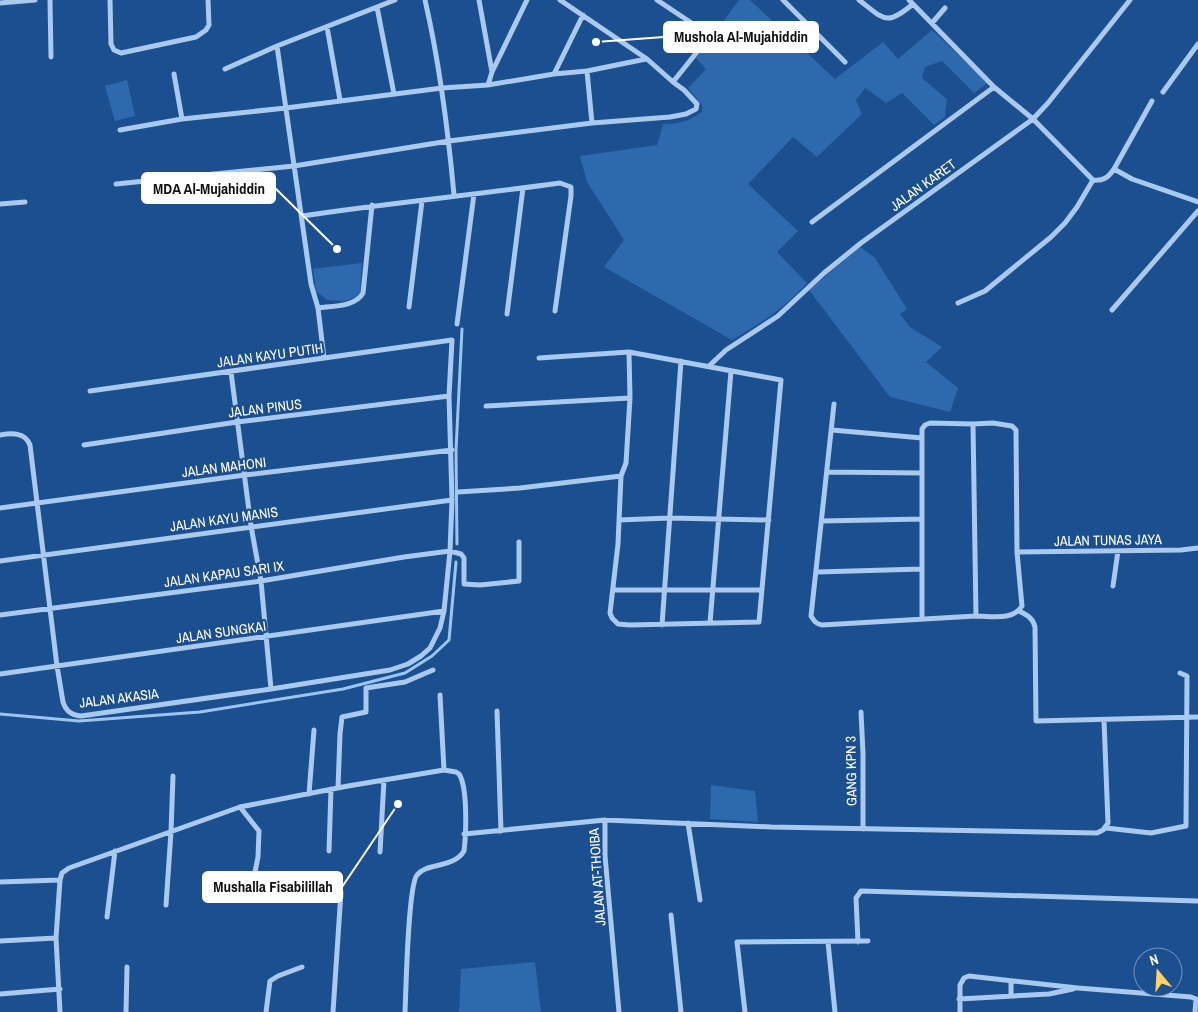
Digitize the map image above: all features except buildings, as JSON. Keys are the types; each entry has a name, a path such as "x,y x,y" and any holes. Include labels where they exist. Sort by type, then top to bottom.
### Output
{"street":[{"path":"0,3 35,0"},
{"path":"50,0 51,57"},
{"path":"110,0 111,44 114,50 121,53 196,37 202,34 209,26 208,0"},
{"path":"225,69 277,46 395,0"},
{"path":"425,0 434,39 450,141 454,196"},
{"path":"479,0 492,72"},
{"path":"488,84 527,0"},
{"path":"116,184 294,166 450,141 592,123 670,117 694,111 697,105 695,101 647,59 560,0"},
{"path":"657,0 702,30 707,38 706,42 673,82"},
{"path":"783,0 845,62"},
{"path":"859,0 888,19 898,16 911,2 994,87 1033,119 1093,180 1109,177 1152,101"},
{"name":"JALAN KARET","path":"709,366 726,350 778,316 824,273 861,243 1033,119 1065,83 1130,0"},
{"path":"377,7 394,94"},
{"path":"932,23 945,8"},
{"path":"554,74 583,16"},
{"path":"327,27 340,100"},
{"path":"1163,92 1198,44"},
{"path":"277,46 311,284 318,308 324,358"},
{"path":"120,130 182,119 587,71 647,59"},
{"path":"587,71 592,123"},
{"path":"174,74 182,119"},
{"path":"812,222 994,87"},
{"path":"1114,169 1132,179 1198,202"},
{"path":"958,303 985,291 1051,237 1077,207 1093,180"},
{"path":"302,216 372,205 422,201 560,183 569,185 571,187 571,196 555,311"},
{"path":"507,314 523,188"},
{"path":"457,324 474,194"},
{"path":"410,307 422,201"},
{"path":"0,204 25,202"},
{"path":"318,308 346,305 358,300 364,293 372,205"},
{"path":"1112,310 1198,210"},
{"name":"JALAN KAYU PUTIH","path":"90,391 452,340"},
{"name":"JALAN AKASIA","path":"0,435 18,434 28,440 38,502 57,666 65,707 71,714 75,716 271,690 390,670 408,664 430,648 440,628 444,611 450,551 452,500 449,396 452,340"},
{"path":"539,358 629,352 781,380 759,622 662,625 618,624 612,618 610,613 620,520 622,476 626,463 630,398 629,352"},
{"path":"662,625 681,361"},
{"path":"710,623 731,370"},
{"path":"231,372 260,581 271,690"},
{"name":"JALAN PINUS","path":"84,445 237,422 449,396"},
{"path":"486,406 630,398"},
{"path":"834,404 812,616 818,624 1009,616 1019,610 1022,606 1017,552 1016,430 1012,426 993,424 934,422 927,424 922,429 922,619"},
{"path":"973,424 976,616"},
{"path":"832,430 922,438"},
{"name":"JALAN MAHONI","path":"0,508 245,475 452,450"},
{"path":"827,472 922,473"},
{"path":"458,492 520,488 622,476"},
{"name":"JALAN KAYU MANIS","path":"0,561 452,500"},
{"path":"620,520 669,518 769,520"},
{"path":"822,522 922,519"},
{"path":"450,551 461,554 464,558 464,584 503,584 519,581 519,542"},
{"name":"JALAN TUNAS JAYA","path":"1017,552 1181,550 1198,548"},
{"name":"JALAN KAPAU SARI IX","path":"0,615 260,581 450,551"},
{"path":"1114,586 1118,551"},
{"path":"817,572 922,569"},
{"path":"613,590 762,590"},
{"path":"1019,610 1034,621 1035,627 1036,721 1198,717"},
{"name":"JALAN SUNGKAI","path":"0,674 444,611"},
{"path":"338,788 342,717 366,712 366,688 404,682 433,670"},
{"path":"605,820 771,827 1097,833 1106,828 1151,833 1186,826 1187,676 1180,673"},
{"path":"440,695 444,770"},
{"path":"497,711 501,831"},
{"name":"GANG KPN 3","path":"861,712 863,829"},
{"path":"1104,720 1109,815 1106,828"},
{"path":"309,794 314,730"},
{"path":"60,1012 56,938 60,880 62,873 68,868 240,807 444,770 456,772 461,777 465,799 464,851 453,862 421,871 416,877 411,904 405,1012"},
{"path":"166,905 173,776"},
{"path":"380,852 384,780"},
{"path":"329,851 331,790"},
{"path":"240,807 259,831 258,857 253,882"},
{"name":"JALAN AT-THOIBA","path":"464,834 605,820 605,856 619,1012"},
{"path":"688,823 700,900"},
{"path":"107,917 115,851"},
{"path":"0,882 60,880"},
{"path":"858,942 856,898 858,892 861,891 1197,902"},
{"path":"333,1012 341,892"},
{"path":"671,915 681,1012"},
{"path":"0,941 56,938"},
{"path":"745,1012 737,942 868,941"},
{"path":"828,942 835,1012"},
{"path":"266,1012 270,981 302,967"},
{"path":"126,1012 127,968"},
{"path":"960,1012 959,999 962,980 967,977 981,977 1011,982 1194,997 1196,1002 1195,1012"},
{"path":"1011,982 1011,996"},
{"path":"959,999 1049,994 1078,988"},
{"path":"0,994 60,989"}],"shaded area":[{"path":"739,0 750,0 835,79 883,42 898,59 932,30 988,83 974,93 942,61 925,67 922,78 947,99 945,117 934,125 902,93 886,103 865,88 856,100 862,114 817,157 793,137 748,184 798,231 777,252 807,283 772,315 732,340 604,267 624,240 587,182 580,156 657,145 663,124 684,121 702,112 702,105 688,88 706,69 696,58"},
{"path":"127,80 135,116 115,121 105,86"},
{"path":"860,247 875,258 907,309 900,314 910,327 942,347 926,362 958,388 950,412 890,397 809,290"},
{"path":"362,263 360,292 355,297 346,301 327,300 316,291 313,269"},
{"path":"711,785 755,791 758,822 710,819"},
{"path":"535,962 541,1012 459,1012 461,969"}],"waterway":[{"path":"457,544 456,450 462,329"},
{"path":"0,714 79,721 200,712 343,689 405,673 432,656 449,640 456,562"}],"place":[{"name":"Mushola Al-Mujahiddin","path":"596,42"},
{"name":"MDA Al-Mujahiddin","path":"337,249"},
{"name":"Mushalla Fisabilillah","path":"398,804"}]}
